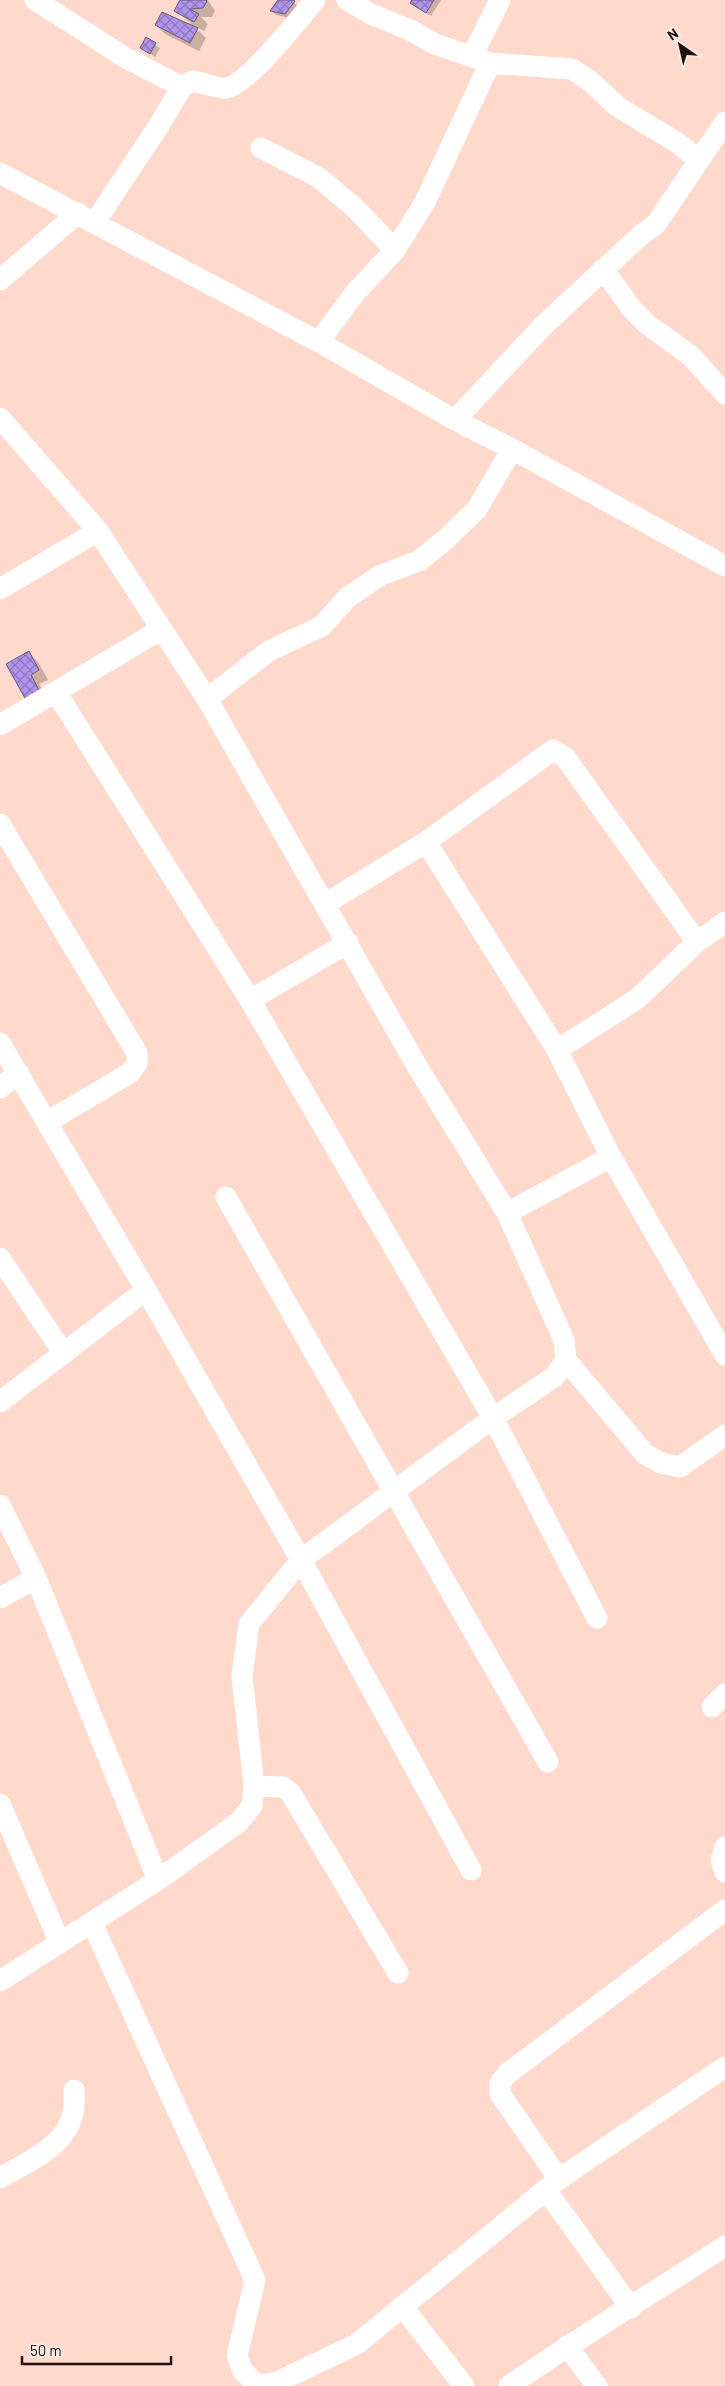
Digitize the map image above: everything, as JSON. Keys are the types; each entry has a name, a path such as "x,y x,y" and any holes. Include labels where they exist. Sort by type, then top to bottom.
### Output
{"street":[{"path":"35,0 126,58 182,87"},
{"path":"0,280 86,218 158,127 182,87 192,81 226,88 232,85 259,65 315,0"},
{"path":"347,0 371,14 435,44 481,60 572,69 590,80 618,107 678,143 698,160"},
{"path":"319,342 354,294 395,250 425,202 481,60 500,0"},
{"path":"455,420 543,326 656,224 725,122"},
{"path":"261,148 318,177 355,208 395,250"},
{"path":"0,173 319,342 455,420 512,449 725,566"},
{"path":"604,269 632,309 646,324 691,356 722,385"},
{"path":"0,418 98,531 207,699 417,1066 507,1213 564,1340 566,1360 645,1454 661,1463 680,1467 725,1435"},
{"path":"207,699 269,651 322,626 348,597 381,575 419,561 446,539 477,509 512,449"},
{"path":"0,590 98,531"},
{"path":"0,725 162,628"},
{"path":"56,692 250,1000 493,1418 597,1618"},
{"path":"325,904 426,842 553,750 565,757 697,942"},
{"path":"0,824 138,1053 137,1063 130,1073 47,1122"},
{"path":"426,842 556,1050 611,1157 725,1355"},
{"path":"556,1050 637,999 697,942 725,922"},
{"path":"250,1000 348,943"},
{"path":"0,1043 146,1290 301,1560 470,1870"},
{"path":"0,1088 19,1073"},
{"path":"507,1213 611,1157"},
{"path":"226,1197 548,1762"},
{"path":"0,1258 64,1354"},
{"path":"0,1402 146,1290"},
{"path":"0,1981 158,1880 239,1822 252,1806 254,1786 242,1676 249,1624 301,1560 493,1418 554,1377 566,1360"},
{"path":"0,1505 36,1578 158,1880"},
{"path":"0,1598 36,1578"},
{"path":"254,1786 283,1787 290,1792 398,1973"},
{"path":"0,1804 60,1943"},
{"path":"725,1847 721,1860 725,1872"},
{"path":"631,2308 552,2184 500,2094 500,2083 507,2074 725,1910"},
{"path":"92,1923 255,2280 237,2356 243,2371 256,2386 275,2383 357,2344 552,2184 725,2067"},
{"path":"0,2178 51,2148 62,2136 73,2114 74,2090"},
{"path":"509,2386 567,2346 631,2308 725,2246"},
{"path":"402,2306 464,2386"},
{"path":"567,2346 597,2386"}],"building":[{"path":"180,0 207,1 203,8 190,9 199,14 194,22 174,11"},
{"path":"278,0 295,1 285,14 270,11"},
{"path":"412,0 434,0 426,13 410,3"},
{"path":"162,12 198,28 190,43 155,25"},
{"path":"146,37 156,43 150,54 140,48"},
{"path":"29,651 39,670 31,675 40,692 26,700 6,664"}]}
